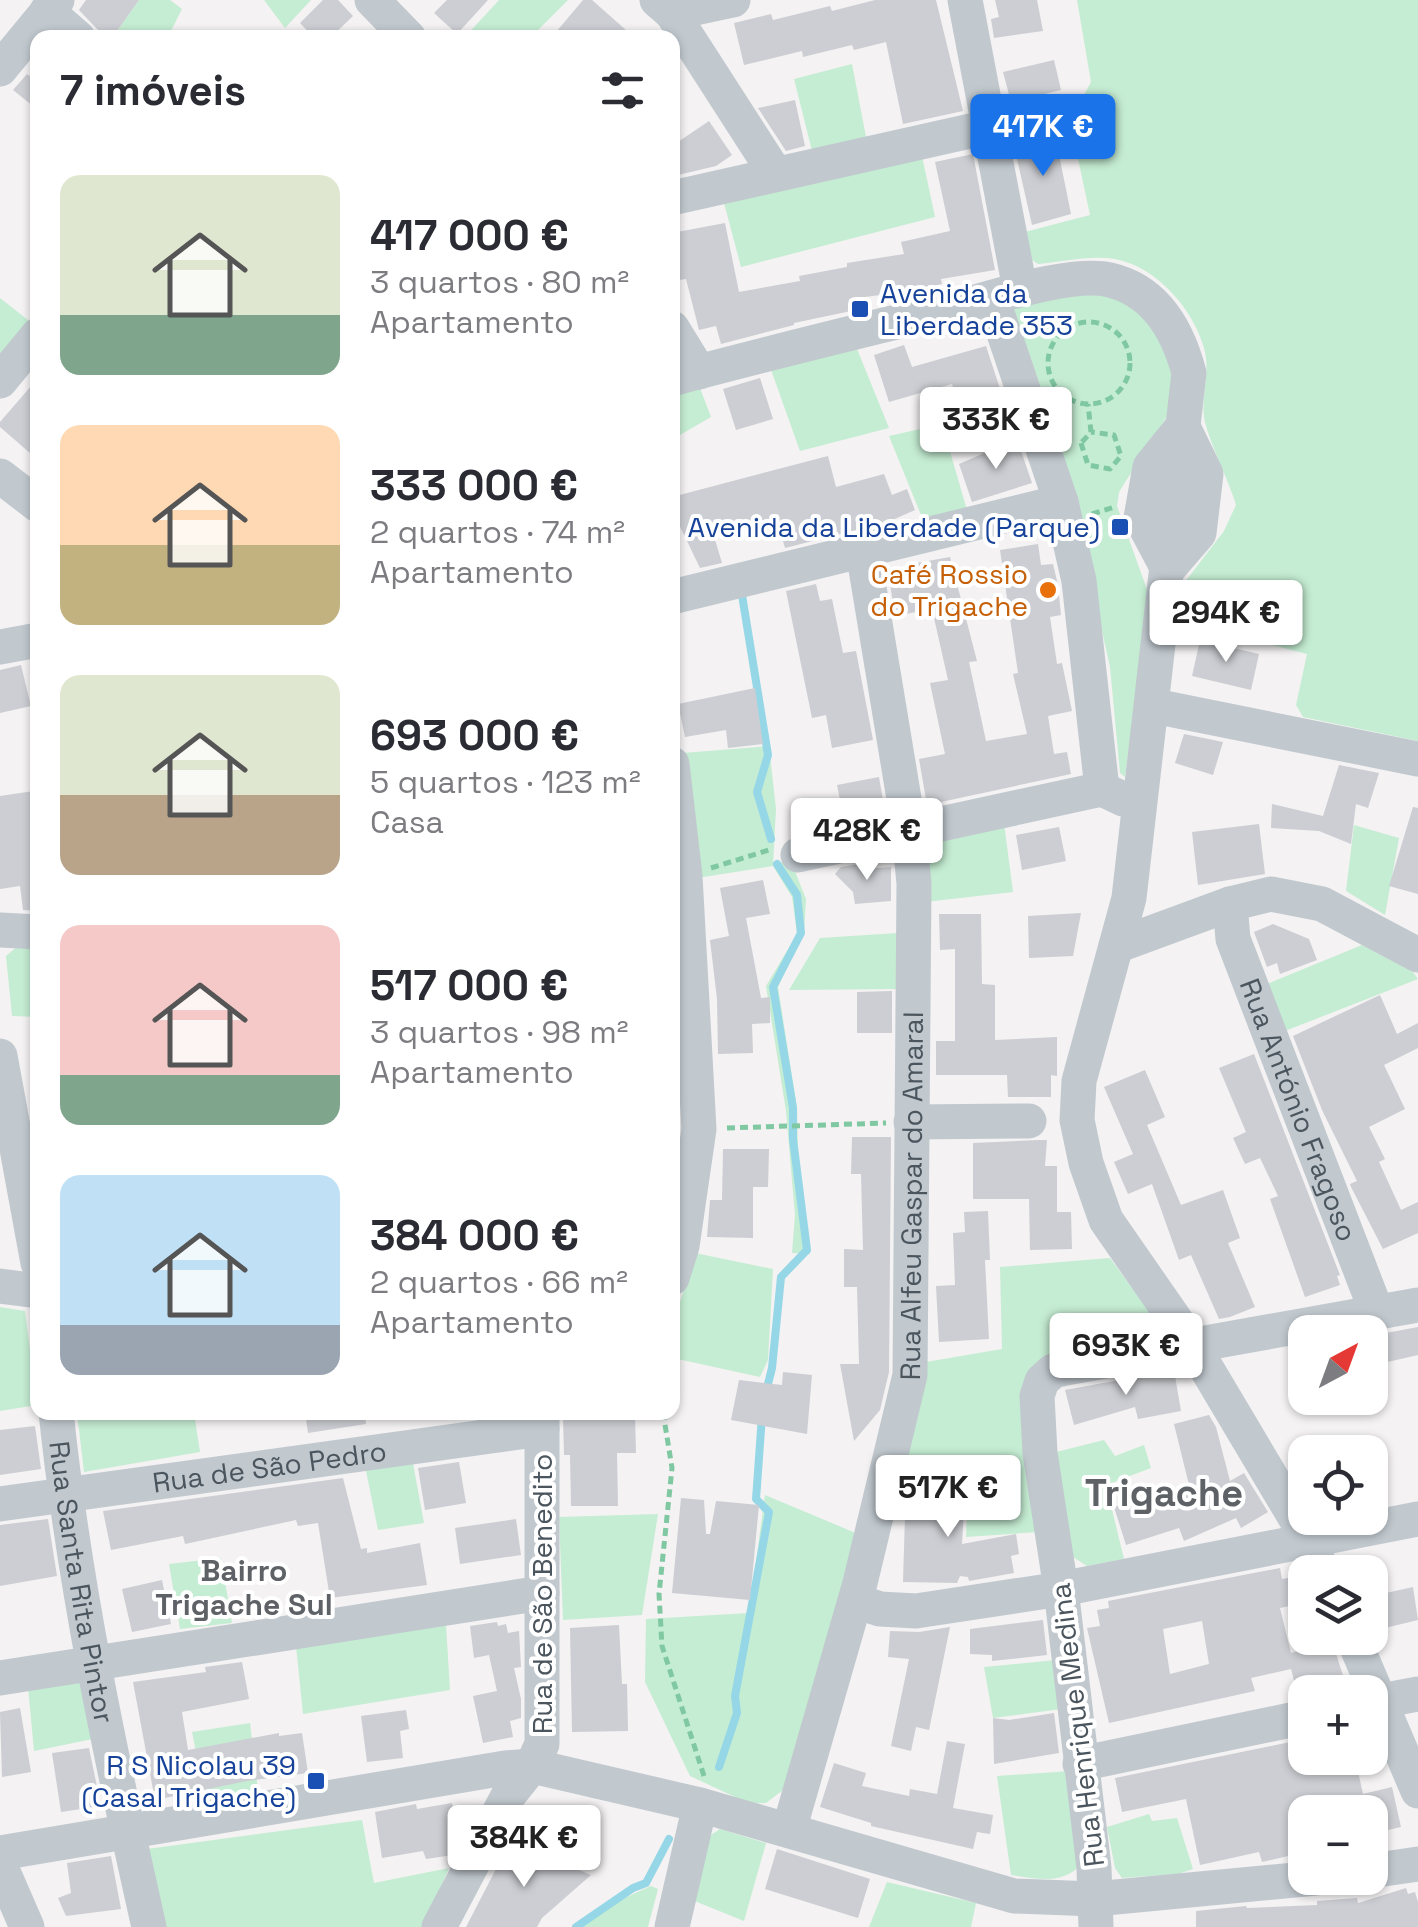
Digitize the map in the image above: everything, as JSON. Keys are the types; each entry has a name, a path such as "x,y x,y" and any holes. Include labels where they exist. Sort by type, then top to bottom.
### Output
{"street":[{"path":"372,0 401,30"},
{"path":"680,30 664,6 733,0"},
{"path":"964,0 988,126 1006,294 1079,581 1102,788"},
{"path":"32,30 52,6 72,30"},
{"path":"680,30 775,173"},
{"path":"0,69 30,33"},
{"path":"680,196 988,126"},
{"path":"686,375 1006,294 1096,278 1121,283 1142,295 1162,312 1182,348 1189,373 1130,898 1079,1081 1077,1120 1086,1163 1106,1220 1192,1344 1315,1555"},
{"path":"0,381 30,345"},
{"path":"1168,569 1140,518 1150,467 1182,426"},
{"path":"0,476 30,499"},
{"path":"680,595 1059,498"},
{"name":"Rua Alfeu Gaspar do Amaral","path":"788,1830 855,1601 910,1376 914,884 909,829 863,551"},
{"path":"0,647 30,641"},
{"path":"1154,706 1418,759"},
{"path":"798,855 1102,788 1139,806"},
{"path":"680,891 700,1129 684,1166 680,1252"},
{"path":"1116,946 1230,904 1272,894 1322,904 1418,955"},
{"name":"Rua António Fragoso","path":"1230,904 1232,938 1378,1313"},
{"path":"0,930 30,932"},
{"path":"0,1056 15,1103 30,1208"},
{"path":"911,1122 1029,1121"},
{"path":"0,1286 30,1289"},
{"path":"1192,1344 1418,1306"},
{"name":"Rua Henrique Medina","path":"1095,1913 1094,1868 1061,1589 1040,1453 1037,1396 1042,1381 1053,1371 1192,1344"},
{"name":"Rua Santa Rita Pintor","path":"57,1420 64,1495 127,1832 150,1927"},
{"name":"Rua de São Pedro","path":"0,1504 542,1421"},
{"name":"Rua de São Benedito","path":"439,1927 508,1796 532,1766 542,1744 542,1421"},
{"path":"855,1601 880,1609 916,1610 1061,1589 1418,1518"},
{"path":"0,1678 542,1594"},
{"path":"1388,1700 1418,1694"},
{"path":"1080,1764 1288,1721"},
{"path":"1388,1727 1418,1791"},
{"path":"0,1854 532,1766 700,1805 1002,1894 1095,1913 1288,1882"},
{"path":"672,1927 700,1805"},
{"path":"1388,1868 1418,1864"},
{"path":"0,1865 27,1927"}],"path":[{"path":"1082,322 1095,322 1108,326 1127,346 1129,373 1114,396 1088,404 1074,402 1054,385 1048,359 1058,335 1082,322"},
{"path":"1088,404 1091,432 1060,465 1059,498 1145,497"},
{"path":"1081,443 1088,466 1110,469 1121,456 1114,435 1091,432"},
{"path":"680,879 781,846 798,855"},
{"path":"700,1129 911,1122"},
{"path":"664,1420 672,1468 659,1594 662,1646 704,1774 700,1805"}],"green space":[{"path":"139,0 170,0 182,9 172,30 118,30"},
{"path":"264,0 311,0 285,28"},
{"path":"499,0 568,0 538,30 471,30"},
{"path":"1077,0 1418,0 1418,741 1303,717 1296,705 1307,654 1178,621 1181,587 1224,531 1236,505 1204,417 1207,366 1199,333 1171,292 1145,271 1106,258 1038,264 1026,256 1021,233 1090,215 1070,121 1091,82"},
{"path":"852,64 866,137 812,151 794,79"},
{"path":"922,156 935,217 741,267 724,203"},
{"path":"1089,291 1133,304 1173,358 1171,410 1119,492 1117,506 1149,595 1125,777 1120,773 1110,667 1081,536 1008,309"},
{"path":"0,298 30,322 30,327 0,361"},
{"path":"855,344 889,428 800,451 770,367"},
{"path":"700,388 711,417 680,435 680,394"},
{"path":"942,424 967,510 923,520 889,436"},
{"path":"769,746 776,809 773,865 790,859 806,899 804,933 778,987 797,1108 798,1154 810,1254 792,1253 795,1215 786,1111 766,986 797,934 792,897 773,866 697,878 683,753"},
{"path":"1004,823 1013,892 925,902 923,837"},
{"path":"1354,825 1399,838 1385,915 1346,891"},
{"path":"898,933 899,989 789,990 820,938"},
{"path":"19,945 30,946 30,1017 12,1016 6,956"},
{"path":"1362,945 1413,972 1418,979 1285,1031 1267,984"},
{"path":"695,1253 773,1269 768,1360 760,1377 680,1360 680,1302"},
{"path":"1110,1258 1151,1314 1146,1329 1136,1336 1046,1356 1038,1532 966,1537 968,1489 899,1472 926,1362 1002,1349 1000,1267"},
{"path":"0,1307 25,1311 30,1406 0,1411"},
{"path":"78,1420 195,1420 200,1452 84,1472"},
{"path":"1104,1440 1115,1456 1144,1445 1151,1468 1106,1485 1124,1559 1087,1566 1070,1555 1056,1452"},
{"path":"412,1458 424,1523 378,1530 365,1466"},
{"path":"765,1495 858,1534 787,1787 766,1803 748,1803 690,1776 645,1682 646,1619 749,1613"},
{"path":"658,1514 642,1615 563,1620 559,1517"},
{"path":"221,1558 232,1623 180,1629 169,1564"},
{"path":"446,1625 450,1690 303,1714 296,1646"},
{"path":"1056,1660 1061,1709 993,1718 984,1667"},
{"path":"86,1677 93,1739 34,1751 28,1687"},
{"path":"250,1723 258,1791 206,1802 192,1732"},
{"path":"1071,1771 1081,1865 1057,1878 1011,1875 997,1776"},
{"path":"1149,1814 1152,1821 1177,1818 1193,1869 1178,1874 1122,1878 1115,1868 1107,1827"},
{"path":"362,1820 374,1883 449,1868 423,1927 157,1927 140,1850"},
{"path":"720,1829 766,1843 744,1921 692,1900 708,1837"},
{"path":"887,1882 976,1903 971,1927 869,1927"},
{"path":"651,1886 658,1889 648,1927 580,1927 620,1900"}],"building":[{"path":"86,0 139,0 118,30 99,30 79,10"},
{"path":"323,0 338,0 353,16 338,30 307,30 300,23"},
{"path":"447,0 488,0 461,30 453,30 434,13"},
{"path":"583,0 592,0 626,30 558,30"},
{"path":"875,0 936,0 963,111 903,124 886,42 854,50 852,45 803,57 802,51 744,65 734,23 771,14 773,20 830,6 832,11"},
{"path":"995,0 1037,0 1043,31 994,38 991,19 999,17"},
{"path":"1054,60 1061,90 1011,102 1003,72"},
{"path":"27,74 30,76 30,104 13,90"},
{"path":"795,100 805,146 786,151 758,108"},
{"path":"709,121 732,155 716,166 680,175 680,141"},
{"path":"1055,135 1071,214 1032,225 1017,159 1017,142"},
{"path":"973,154 995,270 941,279 942,284 912,291 849,299 851,311 721,344 716,326 699,330 686,279 680,280 680,231 725,223 739,292 800,281 799,276 847,267 847,263 904,254 901,242 950,231 935,162"},
{"path":"904,345 912,367 986,346 1002,395 978,403 976,397 957,402 952,384 889,402 874,355"},
{"path":"760,378 773,419 736,430 723,389"},
{"path":"30,387 30,453 0,427 0,422"},
{"path":"1017,439 1032,483 972,502 959,464"},
{"path":"828,456 836,487 884,474 892,495 907,489 915,510 888,522 785,548 776,517 713,533 722,563 700,568 680,527 680,495"},
{"path":"1038,544 1041,565 1053,564 1058,585 1061,615 1050,617 1057,664 1062,663 1072,711 1048,716 1054,754 1067,752 1071,774 927,805 919,759 945,754 930,683 948,680 932,609 895,616 890,584 906,565 950,557 977,661 969,662 986,741 1027,734 1013,674 1018,673 1000,550"},
{"path":"816,584 820,601 832,599 843,653 856,651 873,740 832,748 826,715 812,718 786,591"},
{"path":"1200,640 1259,654 1251,690 1192,676"},
{"path":"21,665 30,706 0,713 0,670"},
{"path":"755,688 763,744 728,748 726,730 685,737 680,704"},
{"path":"1184,734 1223,742 1213,775 1175,763"},
{"path":"1339,765 1379,773 1368,808 1356,804 1351,844 1319,831 1271,828 1272,804 1323,816"},
{"path":"879,777 885,812 844,819 837,785"},
{"path":"30,792 30,910 23,910 20,886 0,889 0,796"},
{"path":"1413,807 1418,808 1418,894 1389,886"},
{"path":"1259,824 1265,874 1198,885 1192,832"},
{"path":"1059,827 1066,861 1022,870 1016,835"},
{"path":"859,864 864,869 891,867 891,901 855,904 853,892 835,874 841,867"},
{"path":"763,880 770,914 746,918 761,998 770,997 770,1023 752,1024 753,1053 718,1054 710,940 729,936 720,888"},
{"path":"1081,913 1073,956 1029,958 1028,916"},
{"path":"939,914 981,914 982,984 995,985 995,1040 1057,1037 1057,1076 1051,1075 1051,1097 1008,1097 1007,1075 936,1075 936,1041 955,1041 955,949 940,950"},
{"path":"1273,924 1309,939 1317,960 1280,974 1277,963 1267,967 1254,932"},
{"path":"892,991 892,1033 857,1033 857,992"},
{"path":"1380,995 1397,1034 1418,1023 1418,1048 1384,1065 1405,1109 1369,1127 1385,1159 1379,1162 1401,1210 1418,1202 1418,1233 1383,1249 1351,1187 1357,1181 1322,1110 1293,1036"},
{"path":"1254,1054 1340,1275 1340,1285 1305,1297 1270,1199 1278,1196 1260,1158 1245,1164 1233,1138 1246,1132 1219,1068"},
{"path":"1145,1070 1165,1117 1147,1125 1181,1205 1223,1190 1240,1238 1228,1243 1255,1307 1219,1319 1191,1255 1179,1260 1152,1184 1128,1194 1114,1162 1133,1154 1104,1087"},
{"path":"852,1137 891,1137 889,1372 880,1410 854,1441 840,1364 859,1364 857,1287 844,1287 844,1249 863,1250 861,1174 851,1174"},
{"path":"1047,1140 1045,1166 1057,1166 1057,1212 1071,1212 1072,1249 1030,1250 1029,1199 973,1199 973,1143"},
{"path":"723,1149 769,1149 768,1187 753,1187 753,1238 707,1237 710,1200 722,1200"},
{"path":"988,1211 990,1260 985,1260 989,1339 939,1342 936,1286 955,1285 953,1233 965,1232 964,1212"},
{"path":"1418,1327 1418,1355 1388,1362 1388,1333"},
{"path":"1174,1370 1181,1411 1138,1419 1135,1407 1074,1425 1065,1390"},
{"path":"783,1372 812,1375 807,1434 731,1420 739,1380 782,1385"},
{"path":"1209,1415 1216,1427 1230,1481 1244,1473 1268,1512 1241,1528 1236,1518 1184,1541 1179,1528 1126,1545 1114,1507 1148,1496 1150,1504 1190,1489 1174,1424"},
{"path":"306,1420 366,1420 366,1424 308,1433"},
{"path":"563,1420 635,1420 636,1453 617,1453 618,1506 571,1506 570,1455 564,1455"},
{"path":"35,1426 41,1469 0,1475 0,1430"},
{"path":"459,1462 466,1503 425,1510 418,1468"},
{"path":"343,1478 361,1549 367,1548 367,1553 420,1543 427,1585 330,1598 318,1523 298,1526 296,1520 185,1544 183,1536 111,1550 103,1511"},
{"path":"911,1478 965,1492 962,1544 1016,1534 1019,1554 1011,1556 1014,1573 969,1581 968,1577 960,1576 957,1583 903,1582 905,1516 901,1514"},
{"path":"681,1498 704,1500 706,1534 710,1534 716,1501 759,1505 750,1600 672,1593"},
{"path":"48,1519 57,1576 0,1586 0,1525"},
{"path":"516,1519 521,1555 460,1564 455,1528"},
{"path":"1280,1568 1282,1579 1288,1578 1288,1606 1280,1608 1288,1655 1336,1655 1343,1675 1293,1675 1291,1669 1251,1678 1255,1691 1109,1723 1087,1628 1100,1626 1097,1610 1109,1608 1108,1601","holes":["1202,1621 1209,1664 1170,1674 1163,1629"]},
{"path":"162,1580 171,1624 132,1632 122,1589"},
{"path":"1413,1587 1418,1620 1388,1627 1388,1593"},
{"path":"1043,1620 1047,1655 992,1661 992,1655 970,1654 970,1629"},
{"path":"497,1622 498,1626 506,1624 508,1633 519,1631 521,1667 514,1668 521,1718 510,1721 513,1737 483,1743 473,1696 497,1691 489,1655 474,1658 470,1626"},
{"path":"619,1625 628,1731 572,1732 570,1628"},
{"path":"950,1627 929,1730 916,1727 911,1751 891,1746 909,1659 888,1657 890,1631"},
{"path":"242,1662 249,1699 182,1712 188,1750 279,1733 302,1733 308,1773 155,1800 133,1682 206,1672 205,1667"},
{"path":"20,1708 31,1772 2,1777 0,1712"},
{"path":"406,1710 409,1729 400,1731 403,1758 367,1762 361,1716"},
{"path":"1054,1713 1059,1753 994,1764 993,1718 1009,1720"},
{"path":"947,1741 965,1744 953,1808 993,1815 990,1834 977,1832 973,1849 871,1826 820,1807 834,1763 866,1773 862,1786 909,1796 910,1789 937,1794"},
{"path":"1288,1742 1288,1775 1359,1775 1363,1794 1392,1787 1401,1827 1388,1830 1388,1795 1288,1795 1288,1856 1262,1862 1259,1852 1200,1865 1186,1799 1122,1812 1115,1778"},
{"path":"89,1748 101,1806 61,1812 52,1753"},
{"path":"452,1803 457,1838 452,1839 453,1855 426,1859 423,1851 382,1858 375,1812 416,1804 417,1809"},
{"path":"510,1842 591,1875 542,1918 537,1927 466,1927"},
{"path":"777,1849 870,1879 858,1918 765,1889"},
{"path":"111,1856 121,1909 66,1916 58,1898 71,1893 67,1863"},
{"path":"1406,1888 1408,1894 1415,1892 1418,1927 1196,1927 1196,1911 1317,1905 1317,1901 1357,1898 1358,1903"}],"waterway":[{"path":"742,595 768,755 757,792 771,839"},
{"path":"766,1392 781,1277 807,1250 793,1139 793,1108 773,987 801,933 797,895 777,864"},
{"path":"719,1767 737,1713 735,1696 769,1512 756,1499 762,1416"},
{"path":"576,1927 646,1883 669,1839"}],"place":[{"name":"Avenida da Liberdade 353","path":"860,309"},
{"name":"Avenida da Liberdade (Parque)","path":"1120,527"},
{"name":"Café Rossio do Trigache","path":"1048,590"},
{"name":"R S Nicolau 39 (Casal Trigache)","path":"316,1781"}],"district":[{"name":"Trigache","path":"1164,1493"},
{"name":"Bairro Trigache Sul","path":"244,1587"}]}
